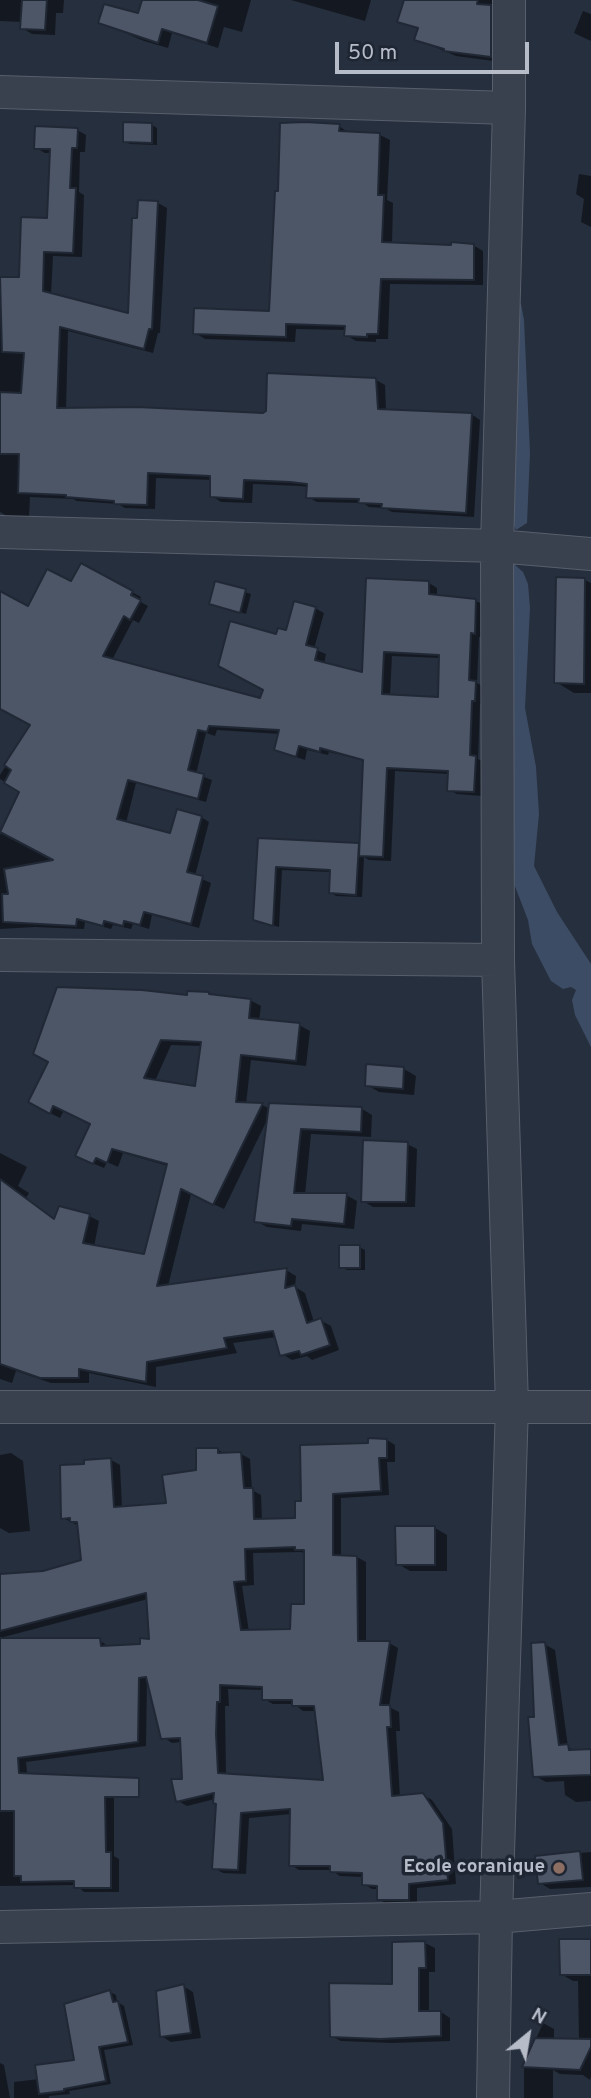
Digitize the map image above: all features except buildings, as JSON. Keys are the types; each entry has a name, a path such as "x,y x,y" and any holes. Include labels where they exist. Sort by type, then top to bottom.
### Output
{"street":[{"path":"493,2098 512,1405 498,960 497,546 509,108 509,0"},
{"path":"0,92 509,108"},
{"path":"0,532 497,546 591,554"},
{"path":"0,955 498,960"},
{"path":"0,1407 591,1407"},
{"path":"0,1927 496,1917 591,1909"}],"water":[{"path":"513,297 521,304 524,320 530,453 527,523 516,530 508,513"},
{"path":"514,564 523,572 528,584 530,608 525,708 536,767 539,814 534,866 557,912 591,964 591,1047 575,1015 572,1000 576,990 571,987 563,989 551,981 532,944 528,920 511,876 506,721 513,643 508,570"}],"place":[{"name":"Ecole coranique","path":"559,1868"}]}
